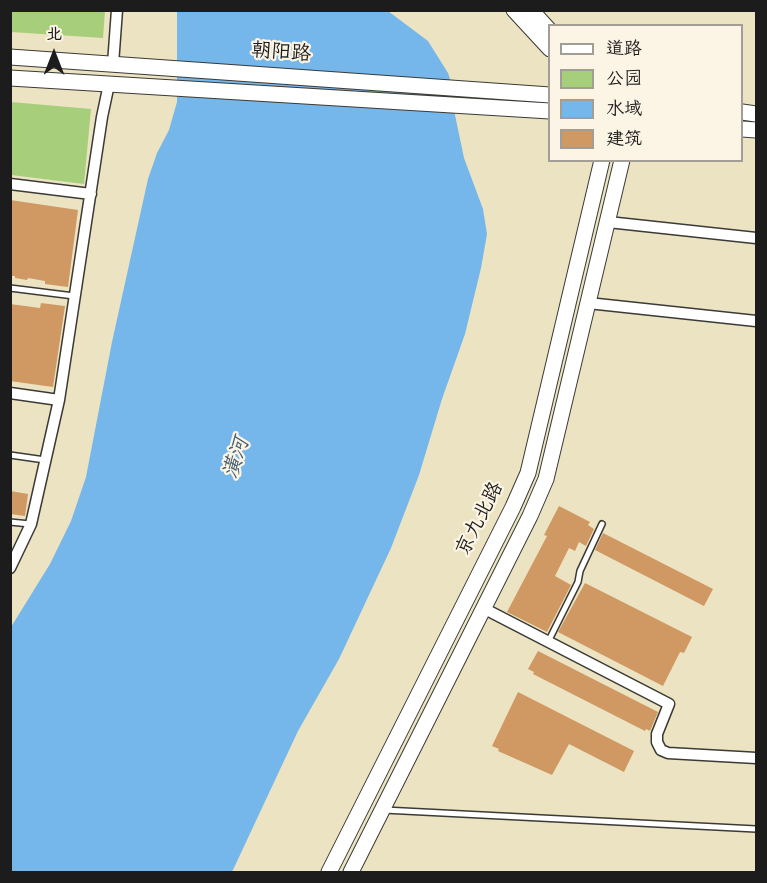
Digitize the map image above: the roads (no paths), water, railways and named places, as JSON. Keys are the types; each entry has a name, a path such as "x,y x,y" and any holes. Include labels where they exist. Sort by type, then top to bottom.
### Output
{"main road":[{"path":"514,10 548,48"},
{"path":"531,10 548,30"},
{"name":"朝阳路","path":"10,57 548,95"},
{"name":"朝阳路","path":"10,78 548,111"},
{"name":"京九北路","path":"329,873 513,507 528,472 602,162"},
{"name":"京九北路","path":"351,873 530,516 546,479 622,162"}],"street":[{"path":"113,64 117,10"},
{"path":"10,568 31,524 59,400 109,84"},
{"path":"10,184 92,194"},
{"path":"608,222 756,238"},
{"path":"588,303 756,321"},
{"path":"10,393 59,400"},
{"path":"483,608 669,704 657,734 657,742 661,750 668,753 756,758"}],"lane":[{"path":"10,288 75,296"},
{"path":"10,455 45,460"},
{"path":"10,522 31,524"},
{"path":"548,642 578,582 580,571 602,524"},
{"path":"382,809 756,829"}],"water":[{"name":"潢河","path":"177,11 388,11 428,41 448,73 453,88 455,115 464,158 483,209 487,234 481,268 465,334 419,475 391,548 339,659 298,731 232,872 11,872 11,627 50,564 71,521 86,477 112,342 148,179 157,153 169,130 177,102"}]}
